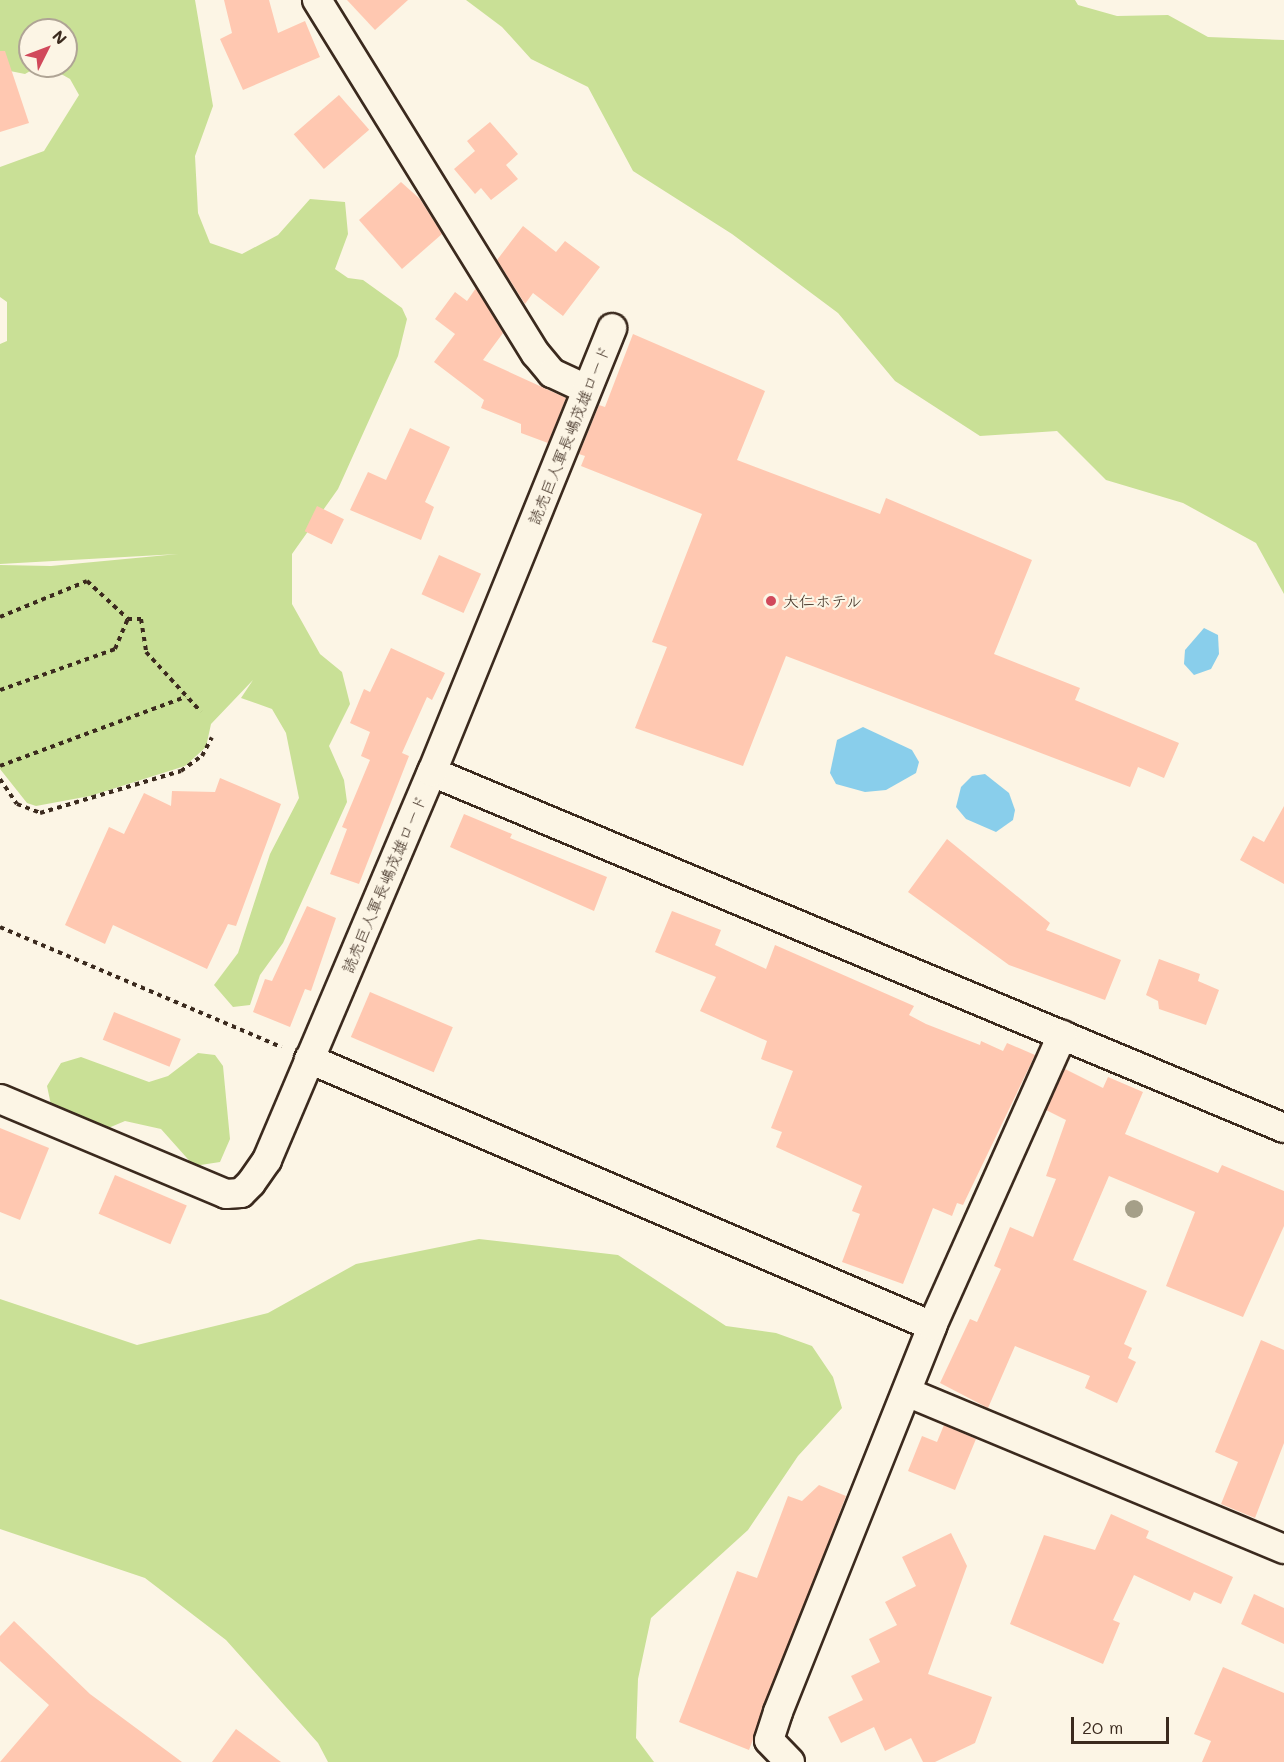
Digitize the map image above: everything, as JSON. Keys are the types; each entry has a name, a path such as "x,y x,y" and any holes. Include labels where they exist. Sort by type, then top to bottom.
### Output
{"street":[{"path":"316,0 536,354 552,373 587,389"},
{"name":"読売巨人軍長嶋茂雄ロード","path":"0,1099 226,1194 241,1193 267,1160 432,772 612,328"},
{"path":"432,772 1284,1128"},
{"path":"790,1762 769,1740 772,1731 909,1393 932,1326 1062,1035"},
{"path":"309,1059 932,1326"},
{"path":"909,1393 1284,1549"}],"path":[{"path":"0,616 87,582 128,619 141,619 146,652 201,712"},
{"path":"0,690 115,649 128,619"},
{"path":"0,766 186,697"},
{"path":"0,779 17,804 40,813 181,771 202,756 212,737"},
{"path":"0,927 309,1059"}],"green space":[{"path":"0,0 195,0 213,106 195,156 198,213 210,243 242,254 278,235 310,199 345,202 348,234 335,269 348,278 363,280 402,308 407,319 398,356 338,489 292,554 292,604 320,654 342,672 350,704 329,746 344,780 347,802 283,943 260,975 250,1005 233,1007 214,985 238,953 270,854 299,798 286,733 272,709 241,698 253,680 211,724 206,747 185,766 90,796 36,806 27,803 0,769 0,565 51,566 178,554 0,564 0,344 7,341 7,302 0,297 0,167 44,151 79,95 68,78 78,78 78,18 18,18 18,73 0,69"},
{"path":"466,0 1075,0 1078,5 1117,16 1168,15 1208,37 1284,40 1284,594 1256,543 1183,503 1106,480 1057,431 980,436 895,381 838,313 732,234 633,171 588,87 531,59 502,27"},
{"path":"198,1053 215,1055 223,1066 230,1139 220,1162 194,1166 161,1129 125,1121 106,1129 51,1105 47,1086 61,1063 81,1057 149,1082 168,1076"},
{"path":"479,1239 618,1255 726,1326 776,1333 812,1346 833,1377 842,1408 798,1456 748,1530 651,1618 638,1679 636,1738 654,1762 328,1762 318,1743 226,1640 145,1578 0,1529 0,1299 137,1345 268,1313 356,1264"}],"water":[{"path":"1204,628 1218,635 1219,654 1211,669 1194,675 1184,664 1185,650"},
{"path":"863,727 912,750 919,762 916,773 886,790 865,792 836,784 830,773 837,740"},
{"path":"985,774 1009,793 1015,810 1013,820 996,832 966,819 956,807 961,787 972,776"}],"building":[{"path":"224,0 269,0 278,33 305,21 320,57 243,90 220,39 232,33"},
{"path":"347,0 408,0 375,30"},
{"path":"0,51 5,51 29,123 0,132"},
{"path":"339,95 369,130 324,169 294,134"},
{"path":"490,122 518,154 506,165 518,179 491,200 481,188 475,194 454,169 475,151 467,141"},
{"path":"401,182 420,199 442,234 402,269 359,220"},
{"path":"523,226 556,252 565,241 600,267 563,316 533,293 525,304 497,260"},
{"path":"476,288 503,333 483,360 566,398 548,443 521,433 521,424 481,408 484,400 434,362 455,334 435,319 455,292 467,301"},
{"path":"633,334 765,391 737,460 880,514 886,498 1032,560 994,654 1080,688 1075,700 1179,743 1164,778 1138,767 1130,787 786,656 743,766 635,728 667,647 652,642 702,514 581,466 585,456 579,454 599,405 605,407"},
{"path":"410,428 450,447 425,502 434,507 421,540 350,510 368,472 386,480"},
{"path":"317,506 344,519 332,544 305,531"},
{"path":"439,555 481,574 464,613 422,594"},
{"path":"391,648 445,673 432,700 427,697 402,753 409,756 359,884 330,874 347,829 342,827 370,760 361,756 370,732 350,723 364,689 370,692"},
{"path":"220,778 281,804 236,926 228,924 207,969 113,925 105,944 65,925 109,827 124,834 144,793 171,806 172,791 215,792"},
{"path":"1284,806 1284,884 1240,860 1253,836 1264,842"},
{"path":"464,814 512,834 510,838 607,877 594,911 450,847"},
{"path":"947,839 1050,923 1046,930 1121,960 1105,1000 1009,965 908,892"},
{"path":"307,906 336,918 311,991 305,989 290,1027 253,1012 265,979 272,981"},
{"path":"672,911 721,930 715,945 766,969 775,945 914,1006 909,1015 926,1024 980,1045 981,1041 1003,1051 1007,1043 1035,1055 963,1205 957,1203 952,1216 933,1208 903,1284 842,1262 860,1214 852,1211 862,1186 776,1147 782,1132 771,1128 793,1071 761,1059 767,1041 700,1011 716,977 655,952"},
{"path":"1159,959 1200,974 1198,981 1219,990 1206,1025 1159,1009 1158,1001 1146,995"},
{"path":"370,992 453,1027 434,1072 351,1037"},
{"path":"114,1012 181,1039 170,1067 103,1040"},
{"path":"1065,1069 1103,1088 1108,1077 1143,1092 1125,1134 1218,1173 1222,1165 1284,1191 1284,1226 1243,1317 1166,1286 1195,1212 1109,1176 1073,1260 1147,1291 1124,1344 1132,1348 1128,1358 1136,1362 1117,1403 1085,1388 1090,1376 1015,1346 988,1408 940,1383 970,1319 977,1322 1001,1269 994,1266 1010,1227 1033,1237 1056,1179 1046,1176 1066,1120 1046,1110"},
{"path":"0,1128 49,1148 20,1220 0,1212"},
{"path":"115,1175 187,1205 170,1244 99,1214"},
{"path":"1261,1340 1284,1350 1284,1443 1255,1518 1221,1504 1238,1462 1215,1452"},
{"path":"944,1425 976,1439 955,1490 908,1471 922,1436 937,1442"},
{"path":"819,1485 846,1496 749,1750 679,1722 737,1571 757,1578 788,1496 802,1501"},
{"path":"1111,1514 1149,1531 1146,1538 1233,1577 1221,1604 1194,1592 1190,1601 1134,1575 1113,1620 1120,1623 1103,1664 1010,1624 1044,1535 1095,1550"},
{"path":"951,1533 967,1566 928,1674 992,1697 975,1743 935,1762 923,1762 911,1738 885,1751 874,1727 841,1743 828,1717 863,1700 851,1676 880,1662 869,1639 897,1625 885,1602 916,1586 902,1557"},
{"path":"1254,1594 1284,1608 1284,1644 1241,1624"},
{"path":"14,1621 90,1694 182,1762 0,1762 49,1705 0,1661 0,1636"},
{"path":"1223,1667 1284,1693 1284,1762 1202,1762 1211,1741 1194,1734"},
{"path":"236,1729 281,1762 212,1762"}],"place":[{"name":"大仁ホテル","path":"771,601"}]}
